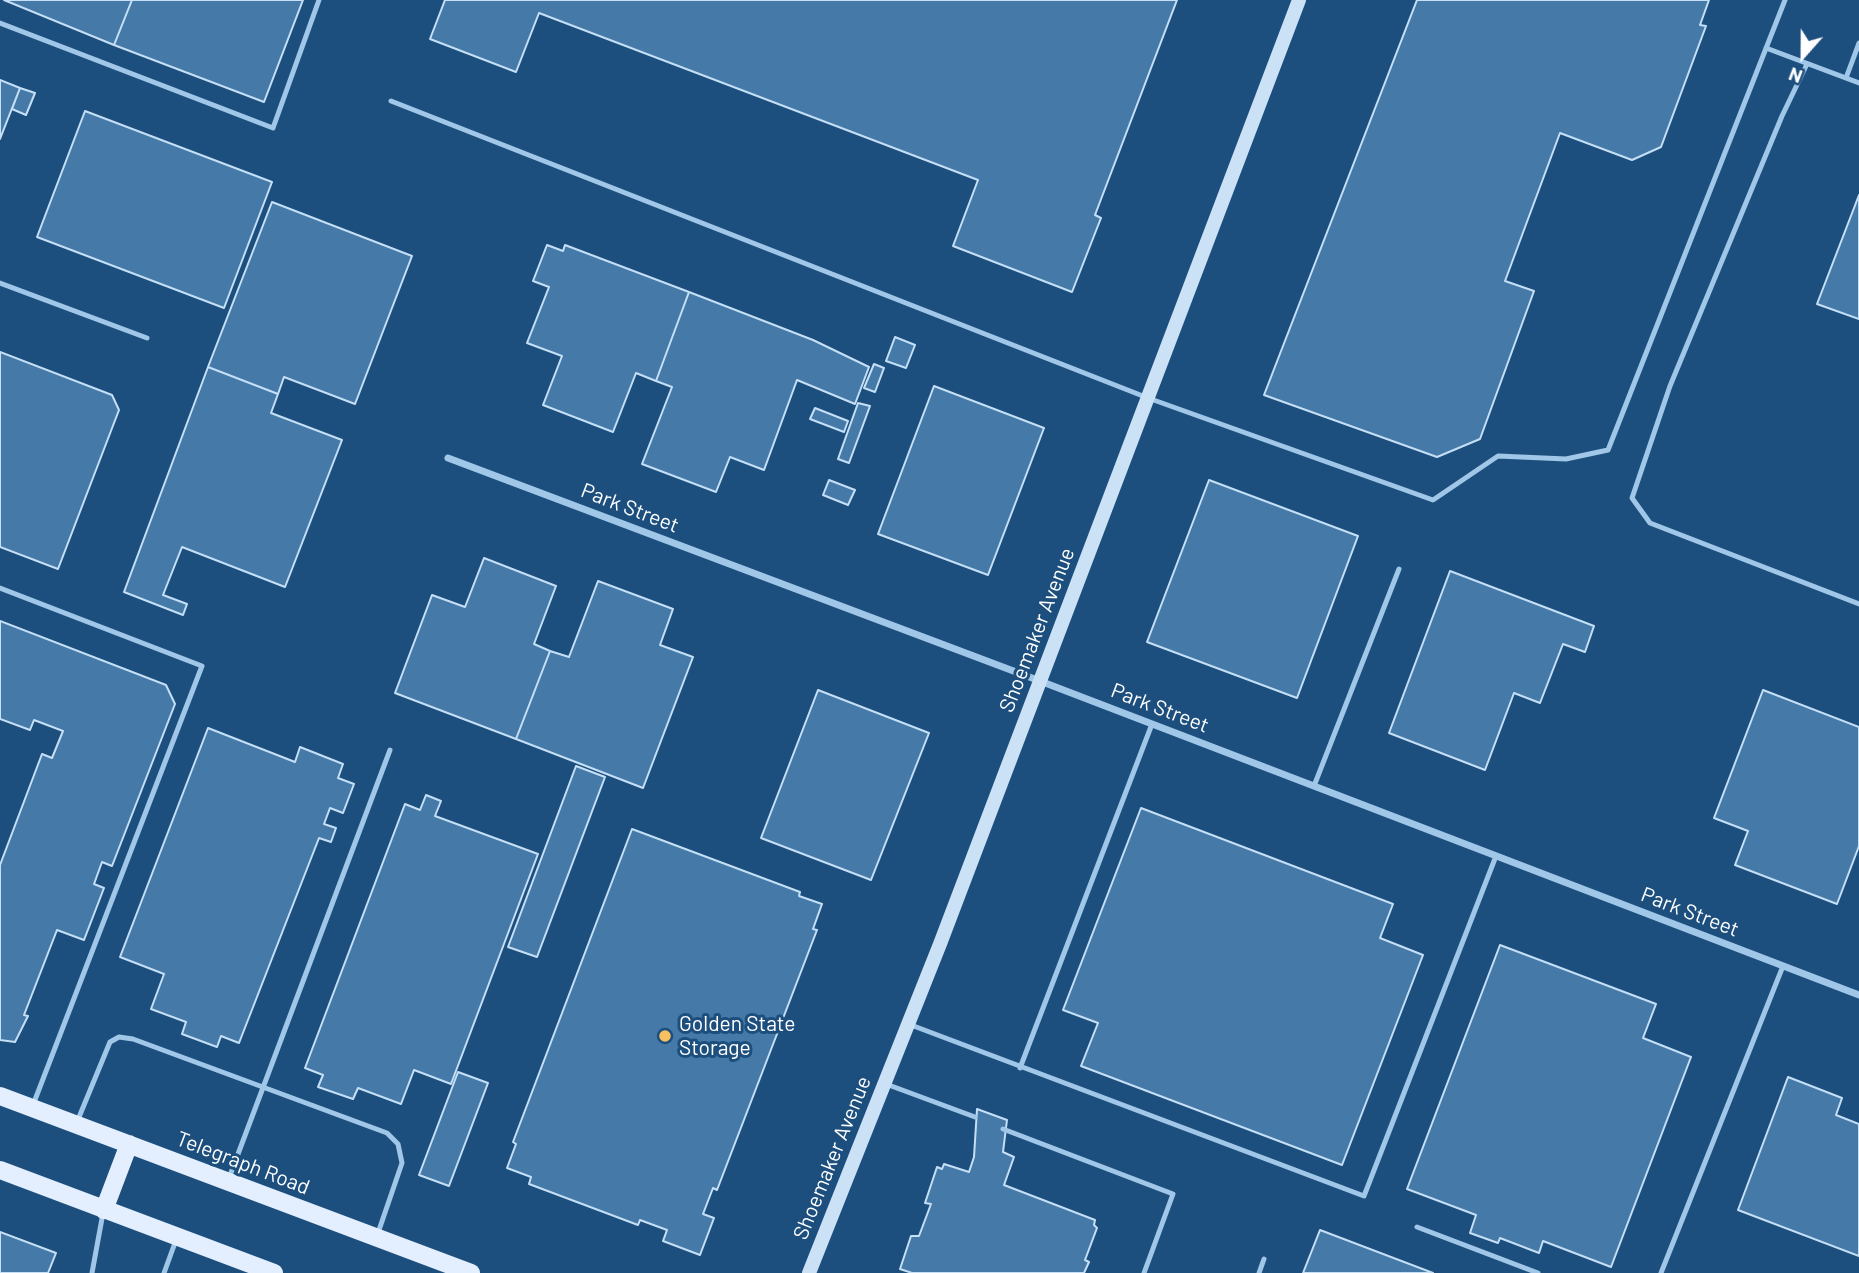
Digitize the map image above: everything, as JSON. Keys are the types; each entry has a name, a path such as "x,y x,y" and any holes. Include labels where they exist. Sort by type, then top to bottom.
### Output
{"main road":[{"name":"Shoemaker Avenue","path":"809,1273 908,1024 1299,0"},
{"name":"Telegraph Road","path":"0,1096 471,1273"},
{"path":"104,1210 129,1144"},
{"path":"0,1170 267,1272"}],"street":[{"name":"Park Street","path":"448,458 1040,681 1859,995"}],"lane":[{"path":"0,23 273,128 319,0"},
{"path":"391,101 1148,398 1433,500 1498,456 1566,459 1608,450 1785,0"},
{"path":"1846,78 1859,43"},
{"path":"1766,48 1859,83"},
{"path":"1807,64 1782,116 1726,257 1670,386 1632,498 1650,523 1859,604"},
{"path":"0,283 147,338"},
{"path":"1314,786 1399,569"},
{"path":"0,588 202,666 32,1108"},
{"path":"1020,1068 1152,724"},
{"path":"228,1181 390,750"},
{"path":"908,1024 1364,1196 1496,856"},
{"path":"1661,1273 1783,966"},
{"path":"76,1125 104,1051 110,1042 119,1037 133,1039 387,1133 398,1144 402,1163 376,1238"},
{"path":"885,1083 975,1117"},
{"path":"1003,1129 1173,1194 1144,1273"},
{"path":"92,1273 104,1210"},
{"path":"1417,1227 1538,1273"},
{"path":"164,1273 177,1237"},
{"path":"1259,1273 1264,1259"}],"building":[{"path":"4,0 132,0 114,45"},
{"path":"132,0 303,0 264,102 114,45"},
{"path":"445,0 1177,0 1095,215 1101,218 1072,292 953,246 978,180 539,13 516,72 430,39"},
{"path":"1417,0 1709,0 1700,25 1706,26 1661,147 1632,160 1560,133 1505,281 1534,291 1480,439 1437,457 1264,395"},
{"path":"0,80 20,88 0,139"},
{"path":"20,88 35,93 26,115 12,109"},
{"path":"85,111 272,182 224,308 37,237"},
{"path":"1859,195 1859,319 1817,304"},
{"path":"272,202 412,256 355,404 284,377 278,394 208,367"},
{"path":"547,245 563,251 565,245 689,292 656,381 636,373 613,432 543,405 562,356 527,343 549,287 533,281"},
{"path":"689,292 813,340 869,367 855,404 797,380 764,470 730,457 716,492 642,464 672,387 656,381"},
{"path":"895,337 915,345 906,368 886,361"},
{"path":"0,352 112,395 119,410 58,569 0,547"},
{"path":"874,364 884,368 875,392 864,388"},
{"path":"208,367 278,394 271,413 342,440 285,587 182,547 163,595 187,604 183,615 124,592"},
{"path":"934,386 1044,428 988,575 878,534"},
{"path":"858,403 870,406 849,463 838,459"},
{"path":"815,408 848,421 844,432 810,419"},
{"path":"829,480 855,490 848,505 823,495"},
{"path":"1209,480 1358,536 1297,698 1147,642"},
{"path":"484,558 556,586 534,644 550,651 516,739 395,693 432,595 465,607"},
{"path":"1450,571 1594,626 1585,652 1563,644 1540,703 1514,693 1485,770 1389,733"},
{"path":"598,581 673,609 660,645 693,657 643,788 516,739 550,651 569,657"},
{"path":"0,621 166,685 175,704 112,866 102,862 94,884 104,888 84,940 57,930 24,1015 28,1016 15,1042 0,1040 0,865 42,754 52,758 63,731 34,720 30,730 0,719"},
{"path":"818,690 929,733 871,880 761,838"},
{"path":"1763,690 1859,727 1859,846 1837,904 1735,865 1748,831 1714,818"},
{"path":"208,728 295,762 300,747 343,764 338,778 354,784 343,813 330,808 324,824 336,828 331,842 319,838 239,1043 221,1036 217,1047 182,1034 186,1022 151,1009 164,974 120,957"},
{"path":"576,766 605,777 537,957 508,947"},
{"path":"426,795 441,801 435,816 538,854 451,1084 414,1070 401,1104 358,1088 353,1099 318,1087 323,1075 305,1068 405,804 420,810"},
{"path":"1141,808 1393,904 1380,938 1423,955 1342,1165 1081,1066 1098,1023 1063,1010"},
{"name":"Golden State Storage","path":"632,829 800,892 799,896 822,904 813,929 817,930 717,1190 713,1188 703,1214 714,1218 700,1255 663,1241 667,1230 640,1220 638,1225 529,1184 531,1177 507,1168 516,1144 513,1142"},
{"path":"1500,945 1656,1004 1643,1038 1691,1057 1611,1267 1543,1241 1539,1253 1500,1238 1498,1243 1470,1233 1476,1215 1407,1189"},
{"path":"458,1072 488,1083 449,1186 419,1175"},
{"path":"1788,1077 1842,1098 1836,1115 1859,1124 1859,1256 1738,1210"},
{"path":"977,1109 1007,1120 1003,1152 1014,1157 1004,1185 1095,1220 1094,1225 1097,1228 1085,1260 1089,1262 1084,1273 912,1273 900,1269 911,1236 919,1236 931,1204 925,1203 937,1167 942,1169 944,1164 969,1172 974,1157"},
{"path":"1320,1230 1433,1273 1303,1273"},
{"path":"0,1232 56,1253 48,1273 0,1273"}],"place":[{"name":"Golden State Storage","path":"665,1036"}]}
